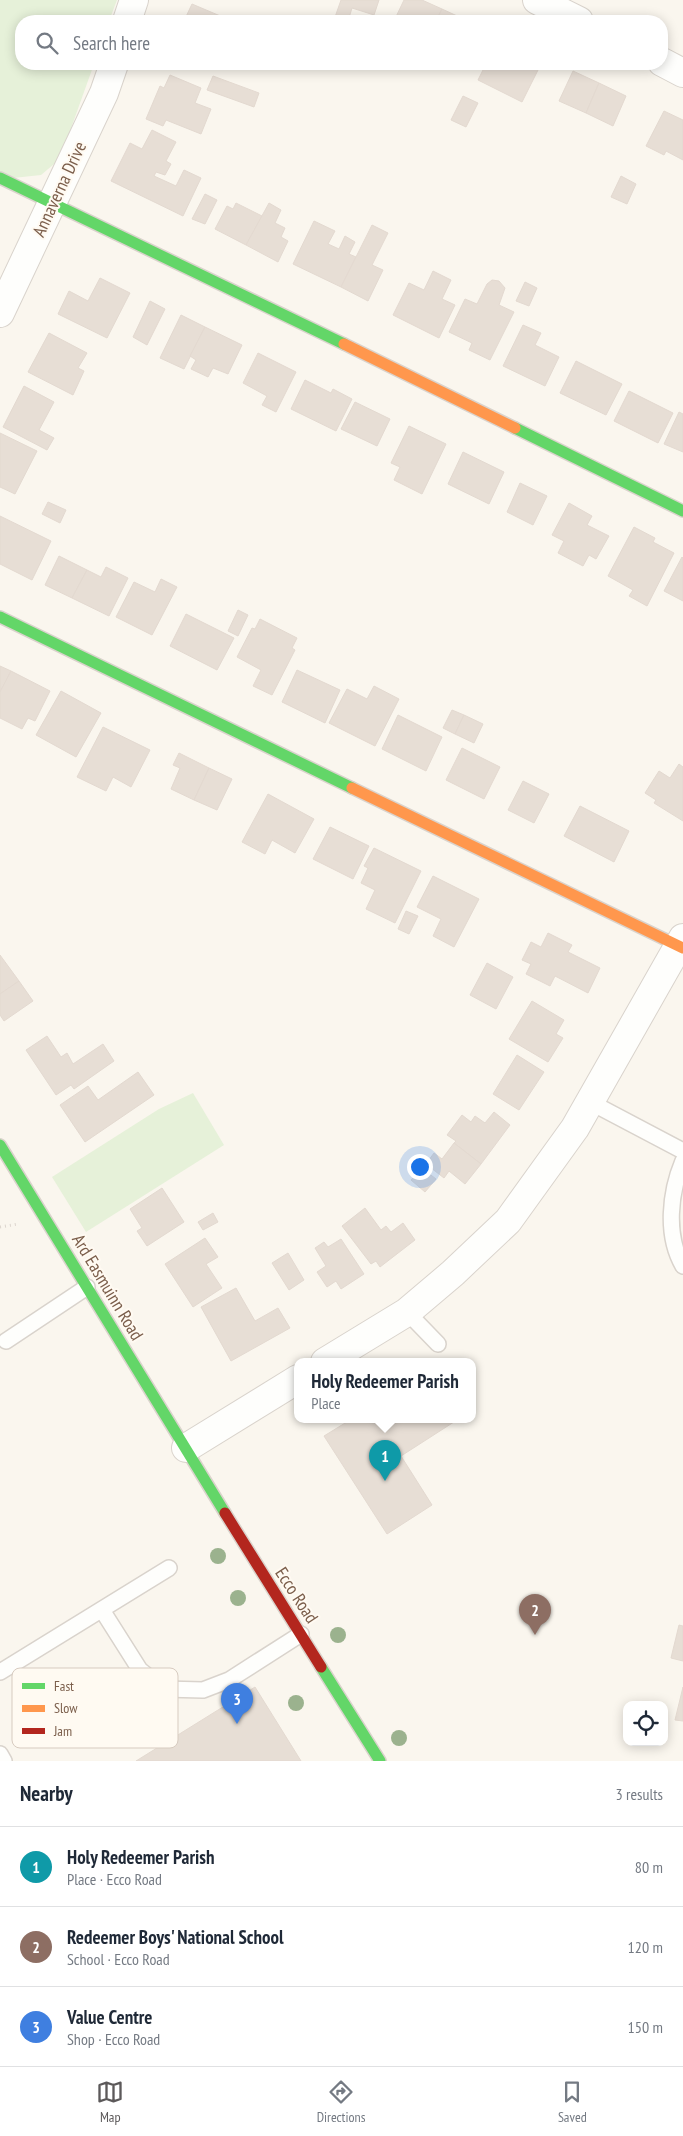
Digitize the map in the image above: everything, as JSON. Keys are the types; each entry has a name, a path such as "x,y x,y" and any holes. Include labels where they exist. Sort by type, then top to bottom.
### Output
{"street":[{"path":"129,15 134,0"},
{"path":"536,0 567,15"},
{"path":"668,65 683,73"},
{"name":"Annaverna Drive","path":"0,313 104,93 112,70"},
{"path":"0,178 683,511"},
{"path":"0,617 682,944 575,1128 508,1221 453,1273 407,1312 332,1358"},
{"name":"Ard Easmuinn Road","path":"0,1145 186,1448"},
{"path":"186,1448 294,1381"},
{"name":"Ecco Road","path":"186,1448 380,1761"}],"lane":[{"path":"590,1102 683,1151"},
{"path":"683,1161 676,1183 672,1216 674,1246 683,1266"},
{"path":"6,1340 87,1287"},
{"path":"407,1312 438,1344"},
{"path":"0,1672 169,1568"},
{"path":"102,1610 139,1668"},
{"path":"178,1689 203,1690 229,1680 302,1634"},
{"path":"0,1754 4,1761"}],"green space":[{"path":"0,0 117,0 111,15 15,15 15,70 92,70 60,159 41,175 13,178 0,171"},
{"path":"193,1093 224,1145 86,1232 52,1177 159,1109"}],"building":[{"path":"341,0 379,0 374,15 352,8 350,15 336,15"},
{"path":"404,0 422,0 442,9 439,15 397,15"},
{"path":"192,4 218,15 187,15"},
{"path":"442,9 455,15 439,15"},
{"path":"483,70 538,70 522,102 478,80"},
{"path":"573,71 599,83 586,113 559,101"},
{"path":"170,75 201,88 195,103 211,109 201,134 166,120 163,126 146,119 160,86 164,88"},
{"path":"213,76 259,93 254,107 207,90"},
{"path":"599,83 626,96 613,126 586,113"},
{"path":"463,96 478,103 466,127 451,120"},
{"path":"664,111 683,120 683,160 666,151 664,155 646,146"},
{"path":"152,130 176,142 166,161 171,164 165,175 156,172 154,176 176,186 184,170 201,178 183,216 111,181 130,143 142,149"},
{"path":"621,176 636,184 627,204 611,197"},
{"path":"205,194 217,200 205,224 192,219"},
{"path":"236,203 262,216 246,245 215,229 227,206 233,209"},
{"path":"269,203 281,210 275,223 285,228 281,237 288,241 278,262 246,245"},
{"path":"314,221 335,231 328,244 339,249 345,236 355,242 349,254 356,257 341,287 293,264"},
{"path":"372,225 388,233 372,265 383,270 368,301 341,287"},
{"path":"433,271 451,280 442,299 455,305 439,338 393,315 409,283 424,290"},
{"path":"100,278 130,293 107,338 58,314 69,291 88,301"},
{"path":"492,280 499,281 505,288 499,305 514,312 490,360 469,350 472,343 449,332 465,299 477,304 487,284"},
{"path":"525,282 537,288 529,306 516,301"},
{"path":"150,301 165,309 147,345 133,337"},
{"path":"181,315 205,327 184,369 160,358"},
{"path":"523,325 541,333 535,345 559,357 545,386 503,366"},
{"path":"205,327 242,345 228,374 213,368 208,377 191,369 196,360 190,356"},
{"path":"49,333 87,353 78,368 84,371 73,395 28,372"},
{"path":"258,353 296,372 276,412 262,405 267,396 243,383"},
{"path":"576,361 622,384 606,415 560,393"},
{"path":"305,380 331,393 333,389 352,399 336,431 291,409"},
{"path":"24,386 54,402 39,430 54,438 47,450 3,427"},
{"path":"629,391 673,413 658,443 614,421"},
{"path":"355,402 390,419 377,446 341,429"},
{"path":"679,412 683,414 683,452 664,444"},
{"path":"409,426 446,444 422,494 394,480 400,467 391,463"},
{"path":"0,433 37,451 15,494 0,487"},
{"path":"463,452 504,472 489,504 448,484"},
{"path":"520,483 547,496 533,525 507,512"},
{"path":"48,502 66,510 60,523 42,514"},
{"path":"569,503 592,516 587,525 609,536 596,559 589,555 583,566 558,553 564,541 552,535"},
{"path":"0,516 51,541 32,580 0,564"},
{"path":"634,527 655,538 653,542 674,553 647,606 629,596 633,590 608,576"},
{"path":"59,556 87,570 72,598 45,585"},
{"path":"683,558 683,601 664,591"},
{"path":"106,567 128,578 109,616 72,598 87,570 101,577"},
{"path":"161,579 177,587 152,635 116,617 134,582 155,592"},
{"path":"238,610 248,615 238,636 228,631"},
{"path":"186,614 234,638 217,670 170,646"},
{"path":"260,619 297,638 292,648 295,650 272,695 253,686 261,670 237,657 252,628 255,629"},
{"path":"0,666 11,671 0,692"},
{"path":"297,670 340,690 325,723 282,702"},
{"path":"11,671 50,691 35,721 28,718 22,729 0,718 0,692"},
{"path":"374,686 399,699 375,746 329,723 347,689 367,699"},
{"path":"61,691 101,713 76,757 36,735"},
{"path":"452,710 464,715 455,734 443,728"},
{"path":"398,715 442,737 426,771 382,749"},
{"path":"464,715 483,724 474,743 455,734"},
{"path":"103,727 150,750 131,787 113,777 106,791 77,777"},
{"path":"462,748 500,767 484,799 446,780"},
{"path":"179,753 209,768 194,800 171,789 180,768 173,765"},
{"path":"679,764 683,767 683,821 654,803 656,800 645,793 659,771 670,778"},
{"path":"209,768 232,779 217,810 194,800"},
{"path":"523,781 549,794 534,823 508,810"},
{"path":"268,794 314,819 295,853 272,840 265,854 242,842"},
{"path":"580,806 629,831 614,862 564,836"},
{"path":"330,827 369,846 353,879 313,859"},
{"path":"374,848 421,871 395,923 366,909 375,890 361,883 368,868 364,866"},
{"path":"433,876 479,899 454,947 433,936 441,919 417,907"},
{"path":"406,911 418,916 409,934 398,929"},
{"path":"548,933 572,945 568,952 600,968 588,993 555,976 550,986 526,974 531,964 522,960 531,942 541,947"},
{"path":"0,955 19,981 0,994"},
{"path":"487,963 513,977 496,1009 470,995"},
{"path":"19,981 33,1001 4,1021 0,1015 0,994"},
{"path":"532,1001 564,1020 556,1034 563,1038 548,1062 509,1039"},
{"path":"47,1036 61,1057 67,1053 73,1064 103,1044 114,1061 74,1089 71,1085 56,1095 26,1050"},
{"path":"517,1055 544,1072 519,1110 493,1094"},
{"path":"138,1072 154,1095 85,1142 60,1105 88,1086 98,1100"},
{"path":"494,1112 510,1125 481,1164 454,1143 456,1141 447,1135 462,1115 471,1122 475,1116 485,1123"},
{"path":"454,1143 481,1164 465,1184 449,1171 444,1178 426,1164 434,1153 442,1159"},
{"path":"422,1168 436,1179 425,1192 411,1180"},
{"path":"162,1188 184,1222 147,1246 137,1231 142,1228 130,1209"},
{"path":"365,1208 381,1230 386,1226 391,1232 403,1223 415,1240 380,1267 376,1261 371,1264 342,1226"},
{"path":"213,1213 218,1222 203,1230 198,1222"},
{"path":"205,1238 218,1257 206,1264 222,1288 193,1307 165,1264"},
{"path":"341,1239 364,1274 341,1289 336,1281 327,1287 317,1272 326,1266 315,1248 324,1242 328,1247"},
{"path":"288,1253 304,1280 289,1290 272,1263"},
{"path":"236,1288 255,1321 278,1308 290,1328 231,1361 201,1307"},
{"path":"345,1423 452,1423 401,1456 432,1505 387,1534 324,1436"},
{"path":"679,1625 683,1626 683,1661 671,1658"},
{"path":"255,1687 301,1761 136,1761 157,1748 178,1748 178,1735"},
{"path":"683,1687 683,1721 675,1720"}],"traffic: fast":[{"path":"0,178 344,344"},
{"path":"515,428 683,511"},
{"path":"0,617 352,788"},
{"path":"0,1145 225,1513"},
{"path":"321,1667 380,1761"}],"traffic: slow":[{"path":"344,344 515,428"},
{"path":"352,788 683,948"}],"traffic: jam":[{"path":"225,1513 321,1667"}],"place":[{"name":"Holy Redeemer Parish","path":"385,1481"},
{"name":"Redeemer Boys' National School","path":"535,1635"},
{"name":"Value Centre","path":"237,1724"}]}
